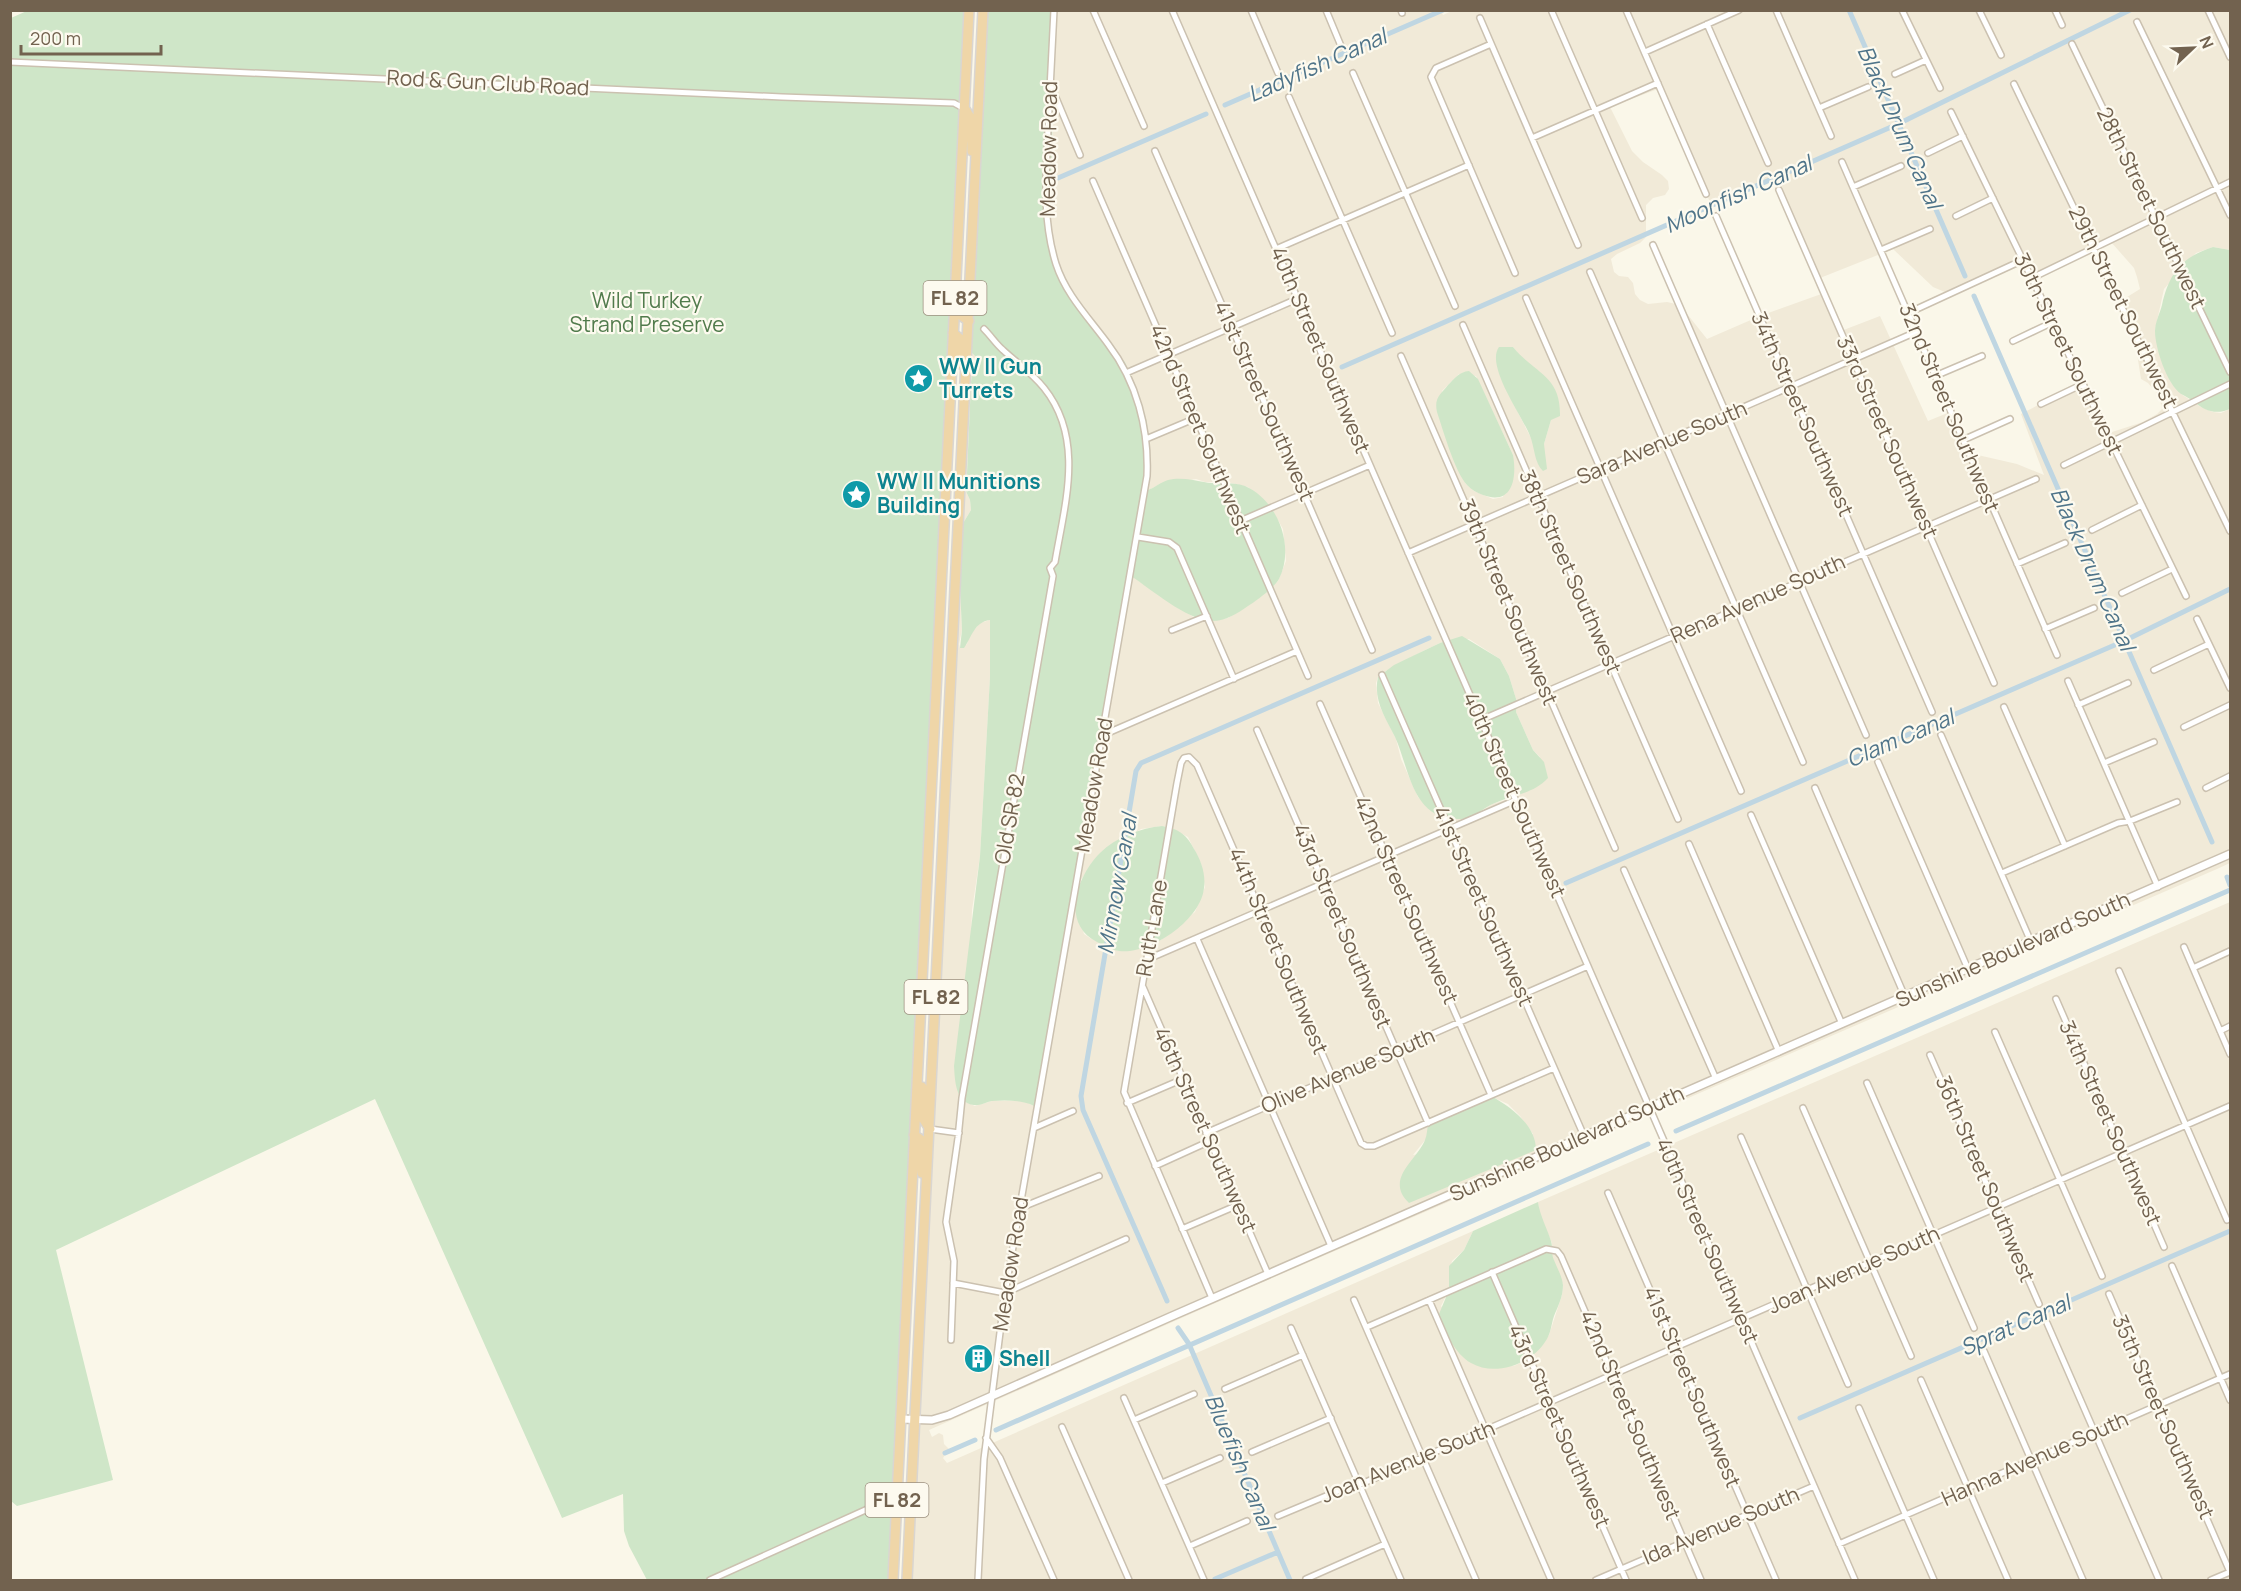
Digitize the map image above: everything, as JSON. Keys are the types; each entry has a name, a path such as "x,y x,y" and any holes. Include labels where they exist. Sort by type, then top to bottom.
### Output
{"highway":[{"name":"FL 82","path":"893,1581 969,10"},
{"name":"FL 82","path":"908,1581 983,10"},
{"path":"964,109 971,119 969,198 974,218"},
{"path":"959,232 964,243 962,316 969,321"},
{"path":"954,333 960,339 961,344 959,408 964,432"},
{"path":"921,1010 926,1022 922,1089 923,1118 930,1129"},
{"path":"914,1135 921,1140 922,1150 919,1220 924,1235"}],"street":[{"name":"Meadow Road","path":"978,1581 986,1438 1005,1293 1147,476 1146,439 1138,402 1126,373 1110,347 1071,295 1059,273 1051,246 1045,206 1054,10"},
{"path":"1094,10 1144,126"},
{"name":"40th Street Southwest","path":"1172,10 1855,1581"},
{"path":"1251,10 1278,73"},
{"path":"1326,10 1341,46"},
{"path":"1626,10 1706,194"},
{"path":"1645,52 1739,10"},
{"path":"1776,10 1831,135"},
{"path":"1902,10 1940,88"},
{"path":"1979,10 2001,55"},
{"path":"2055,10 2062,25"},
{"path":"2208,10 2230,57"},
{"path":"1552,12 1642,218"},
{"path":"1480,18 1578,245"},
{"path":"2137,22 2230,215"},
{"path":"1707,24 1767,163"},
{"path":"1491,44 1436,68 1431,76 1515,273"},
{"name":"28th Street Southwest","path":"2072,44 2230,372"},
{"path":"1895,74 1926,60"},
{"name":"Rod & Gun Club Road","path":"10,62 954,103 964,109"},
{"path":"1353,73 1455,306"},
{"path":"1532,138 1658,83"},
{"name":"29th Street Southwest","path":"2014,84 2230,531"},
{"path":"1050,85 1080,155"},
{"path":"1819,108 1868,87"},
{"path":"1289,97 1392,333"},
{"name":"30th Street Southwest","path":"1951,112 2186,596"},
{"path":"1928,153 1963,136"},
{"name":"41st Street Southwest","path":"1155,151 1372,650"},
{"name":"32nd Street Southwest","path":"1842,162 2057,655"},
{"path":"1276,249 1468,165"},
{"path":"1853,187 1901,166"},
{"name":"42nd Street Southwest","path":"1093,181 1308,676"},
{"path":"2032,278 2230,182"},
{"name":"33rd Street Southwest","path":"1779,190 1994,684"},
{"path":"1956,216 1993,198"},
{"name":"34th Street Southwest","path":"1716,216 1932,712"},
{"path":"1881,250 1930,229"},
{"path":"1653,245 1866,735"},
{"path":"1908,313 2023,260"},
{"path":"1590,272 1803,762"},
{"path":"1526,298 1741,791"},
{"path":"1126,373 1297,299"},
{"path":"2013,341 2053,322"},
{"name":"38th Street Southwest","path":"1463,325 1678,819"},
{"name":"Old SR 82","path":"951,1340 952,1251 946,1222 962,1098 1053,576 1050,568 1055,562 1070,463 1066,433 1051,397 1034,377 1002,350 984,330"},
{"name":"Sara Avenue South","path":"1408,553 1916,332"},
{"name":"39th Street Southwest","path":"1401,356 1615,848"},
{"path":"1935,376 1982,356"},
{"path":"2041,404 2083,384"},
{"path":"2064,465 2230,384"},
{"path":"1146,439 1196,418"},
{"path":"1963,440 2010,419"},
{"path":"1240,521 1370,465"},
{"name":"Rena Avenue South","path":"1481,720 2036,479"},
{"path":"2092,530 2142,506"},
{"path":"1138,537 1169,542 1177,548 1234,679"},
{"path":"2017,564 2065,543"},
{"path":"2122,593 2172,569"},
{"path":"2045,629 2094,608"},
{"path":"1172,630 1207,616"},
{"path":"2197,619 2230,688"},
{"path":"2154,670 2209,644"},
{"path":"1104,729 1110,732 1297,651"},
{"name":"41st Street Southwest","path":"1383,675 1584,1137"},
{"path":"2068,681 2158,887"},
{"path":"2078,705 2128,683"},
{"name":"42nd Street Southwest","path":"1320,704 1491,1095"},
{"path":"2184,727 2230,705"},
{"path":"2004,707 2065,846"},
{"name":"43rd Street Southwest","path":"1257,730 1428,1123"},
{"path":"1941,735 2031,942"},
{"path":"2104,764 2154,742"},
{"name":"44th Street Southwest","path":"1189,757 1197,765 1361,1143 1374,1146 1428,1123"},
{"name":"Ruth Lane","path":"1127,1103 1124,1092 1181,763 1184,758 1189,757"},
{"path":"1878,762 1968,969"},
{"path":"2206,788 2230,776"},
{"path":"1815,788 1905,997"},
{"path":"1146,960 1516,800"},
{"path":"2002,873 2118,823 2130,821 2177,802"},
{"path":"1751,815 1842,1024"},
{"path":"1689,844 1779,1052"},
{"name":"Sunshine Boulevard South","path":"901,1419 932,1420 943,1417 2230,854"},
{"path":"1624,870 1716,1079"},
{"path":"1197,939 1331,1246"},
{"path":"2184,947 2230,1054"},
{"path":"2193,968 2230,951"},
{"name":"Olive Avenue South","path":"1206,1133 1588,966"},
{"path":"2119,971 2227,1220"},
{"name":"46th Street Southwest","path":"1142,985 1268,1274"},
{"name":"34th Street Southwest","path":"2056,999 2164,1247"},
{"path":"2220,1031 2230,1026"},
{"path":"1995,1032 2102,1276"},
{"name":"36th Street Southwest","path":"1930,1055 2039,1304"},
{"path":"1428,1123 1554,1068"},
{"path":"1183,1078 1127,1103 1212,1298"},
{"path":"1867,1083 1974,1328"},
{"name":"Joan Avenue South","path":"1278,1516 1423,1458 2230,1106"},
{"path":"1803,1108 1911,1356"},
{"path":"1034,1128 1073,1112"},
{"path":"930,1129 959,1133"},
{"path":"1741,1137 1848,1384"},
{"path":"1155,1166 1210,1142"},
{"path":"1020,1208 1099,1176"},
{"name":"41st Street Southwest","path":"1608,1193 1776,1581"},
{"path":"1182,1229 1238,1205"},
{"path":"953,1283 1005,1293 1126,1239"},
{"name":"42nd Street Southwest","path":"1492,1272 1546,1250 1557,1251 1561,1256 1701,1581"},
{"path":"2172,1266 2230,1400"},
{"path":"1366,1328 1492,1272"},
{"name":"43rd Street Southwest","path":"1492,1272 1626,1581"},
{"name":"35th Street Southwest","path":"2109,1294 2230,1572"},
{"path":"1354,1300 1476,1581"},
{"path":"1429,1300 1551,1581"},
{"path":"2047,1323 2159,1581"},
{"path":"1291,1328 1401,1581"},
{"path":"1984,1351 2084,1581"},
{"path":"1225,1389 1303,1355"},
{"name":"Hanna Avenue South","path":"1839,1544 2230,1374"},
{"path":"1922,1380 2008,1581"},
{"path":"1134,1420 1194,1394"},
{"path":"1124,1398 1204,1581"},
{"path":"1859,1408 1934,1581"},
{"path":"1252,1452 1330,1418"},
{"path":"1062,1427 1129,1581"},
{"path":"986,1438 1000,1458 1054,1581"},
{"path":"1162,1483 1220,1458"},
{"name":"Ida Avenue South","path":"1596,1581 1814,1486"},
{"path":"710,1581 872,1507 897,1502"},
{"path":"1190,1546 1247,1521"},
{"path":"1306,1579 1385,1545"},
{"path":"2211,1581 2230,1572"}],"shaded area":[{"path":"1441,10 1443,15 1454,10 2230,11 2230,250 2213,247 2196,253 2164,289 2155,330 2164,367 2181,394 2213,412 2221,413 2230,409 2230,851 949,1413 919,1417 970,351 978,359 971,382 967,473 964,487 970,500 971,510 962,525 960,588 962,630 959,644 960,648 967,644 969,636 980,623 990,620 990,677 980,856 972,910 966,1102 975,1106 992,1101 1024,1101 1034,1106 1132,576 1195,618 1211,621 1228,618 1259,598 1278,581 1286,561 1283,529 1270,506 1248,487 1196,479 1160,484 1147,491 1149,449 1147,422 1140,397 1125,362 1075,303 1059,269 1050,229 1056,11","holes":["1658,89 1710,202 1774,177 1815,280 1893,249 1933,287 1947,293 1960,292 2014,264 2025,265 2035,277 2111,242 2134,268 2137,277 2140,289 2119,302 2136,347 2141,379 2148,383 2159,396 2162,409 2143,422 2109,433 2081,383 2021,414 2044,475 2017,464 1969,453 1950,412 1928,421 1880,316 1841,331 1824,293 1760,316 1707,339 1684,310 1676,304 1667,302 1648,304 1640,300 1628,277 1619,276 1614,272 1611,259 1640,243 1646,237 1646,205 1653,198 1665,195 1669,189 1668,181 1632,151 1610,107","1499,347 1513,347 1523,360 1540,372 1551,420 1544,444 1533,442 1499,371","1459,374 1476,376 1513,455 1503,497 1493,499 1474,491 1466,484 1456,464 1442,391","1469,639 1500,659 1509,676 1517,702 1516,712 1533,750 1540,757 1518,796 1492,804 1477,814 1463,819 1439,816 1418,797 1401,759 1396,739 1378,703 1376,683 1378,677 1440,643","1169,827 1188,837 1201,864 1205,887 1195,912 1161,940 1118,951 1090,938 1084,934 1076,908 1077,889 1080,881 1101,853 1141,829","1492,1097 1508,1104 1533,1134 1413,1155 1426,1139"]},
{"path":"2230,857 2230,863 2217,869 1247,1289 929,1430 932,1437 939,1433 943,1435 944,1444 950,1450 943,1458 947,1463 1473,1231 1464,1250 1452,1261 1449,1290 1441,1306 1488,1367 1514,1366 1531,1357 1549,1335 1562,1295 1563,1285 1552,1256 1552,1243 1540,1216 1538,1202 2230,902 2230,1580 910,1580 918,1422 932,1422"}],"green space":[{"name":"Wild Turkey Strand Preserve","path":"29,10 967,11 891,1580 647,1580 629,1546 624,1531 623,1494 562,1518 375,1099 56,1250 113,1480 17,1506 11,1501 11,18"},
{"path":"986,11 1056,11 1050,212 1053,251 1068,291 1097,331 1125,362 1140,398 1147,422 1148,490 1173,479 1245,486 1267,502 1275,514 1281,526 1285,554 1284,567 1274,586 1239,612 1215,621 1201,619 1180,610 1131,576 1034,1106 1008,1101 992,1101 976,1105 968,1103 963,1100 957,1090 954,1066 980,856 990,677 990,620 980,624 964,648 960,648 962,525 971,510 970,500 964,487 967,473 971,382 978,359 970,351"},
{"path":"2213,247 2230,250 2230,409 2220,412 2202,407 2176,389 2163,365 2155,331 2165,294 2173,275 2185,261"},
{"path":"1499,347 1513,347 1545,376 1556,392 1560,416 1551,420 1544,444 1547,469 1543,471 1536,460 1530,436 1501,378 1496,356"},
{"path":"1469,371 1478,379 1513,455 1514,472 1511,487 1501,496 1483,495 1467,485 1454,461 1437,412 1436,403 1440,394 1457,376"},
{"path":"1462,636 1500,659 1509,676 1517,702 1516,712 1533,750 1544,762 1548,778 1530,791 1495,803 1471,817 1462,819 1445,818 1433,812 1415,792 1395,737 1381,708 1377,685 1378,677 1394,665 1440,643"},
{"path":"1162,826 1173,828 1181,833 1197,853 1204,878 1201,900 1184,923 1159,941 1131,951 1111,949 1086,934 1079,923 1076,899 1079,886 1092,863 1106,847 1137,831"},
{"path":"1491,1096 1514,1111 1527,1125 1535,1141 1536,1150 1409,1203 1402,1194 1401,1178 1425,1140 1428,1125"},
{"path":"1538,1202 1563,1285 1550,1333 1539,1350 1522,1362 1501,1368 1480,1367 1465,1359 1455,1348 1439,1314 1449,1290 1449,1266 1464,1250 1473,1231"}],"waterway":[{"name":"Ladyfish Canal","path":"1225,105 1443,10"},
{"name":"Black Drum Canal","path":"1849,10 1965,276"},
{"name":"Moonfish Canal","path":"1342,367 1898,124 2130,10"},
{"name":"Ladyfish Canal","path":"1058,178 1206,114"},
{"name":"Black Drum Canal","path":"1974,296 2212,842"},
{"name":"Clam Canal","path":"1566,883 2124,641 2230,589"},
{"name":"Minnow Canal","path":"1167,1301 1083,1110 1081,1096 1136,771 1141,763 1429,638"},
{"name":"Black Drum Canal","path":"2227,877 2230,885"},
{"path":"1676,1131 2230,890"},
{"path":"996,1430 1648,1144"},
{"name":"Sprat Canal","path":"1800,1418 2230,1231"},
{"name":"Bluefish Canal","path":"1178,1328 1189,1344 1290,1580"},
{"path":"945,1453 975,1440"},
{"path":"1215,1579 1278,1552"}],"place":[{"name":"WW II Gun Turrets","path":"918,379"},
{"name":"WW II Munitions Building","path":"856,494"},
{"name":"Shell","path":"978,1359"}]}
